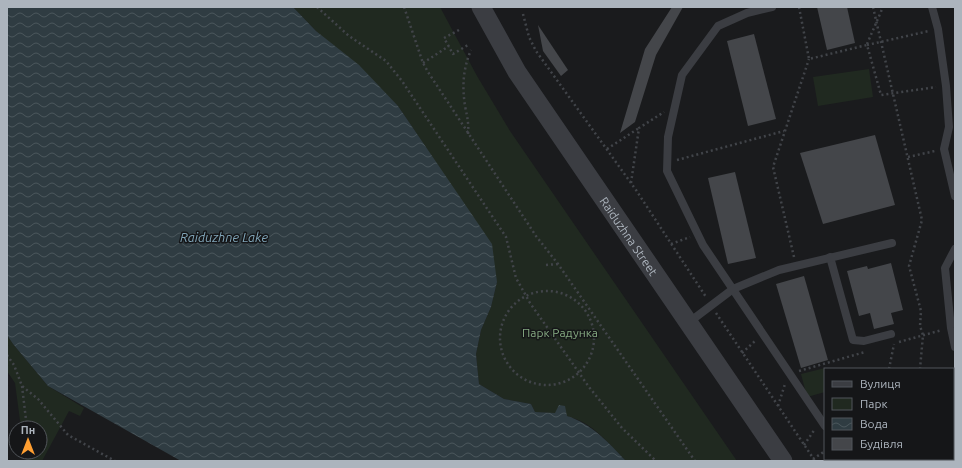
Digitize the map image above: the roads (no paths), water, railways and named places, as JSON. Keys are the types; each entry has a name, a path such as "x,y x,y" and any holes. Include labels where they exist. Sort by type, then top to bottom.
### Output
{"street":[{"name":"Raiduzhna Street","path":"480,7 517,72 783,461"}],"lane":[{"path":"772,7 747,13 718,26 682,74 668,137 667,171 703,245 764,334 822,423"},
{"path":"932,7 938,29 946,86 949,127 944,149 955,196"},
{"path":"688,323 733,289 779,270 892,243"},
{"path":"955,249 945,268 951,328 955,347"},
{"path":"830,257 853,340 864,341 891,334"}],"water":[{"name":"Raiduzhne Lake","path":"7,7 293,7 316,31 359,65 398,106 492,244 497,282 491,307 481,330 476,354 479,384 504,399 531,404 535,412 555,413 559,405 565,406 567,416 576,419 599,434 626,461 181,461 48,386 7,335"}],"park label":[{"name":"Парк Радунка","path":"560,332"}]}
